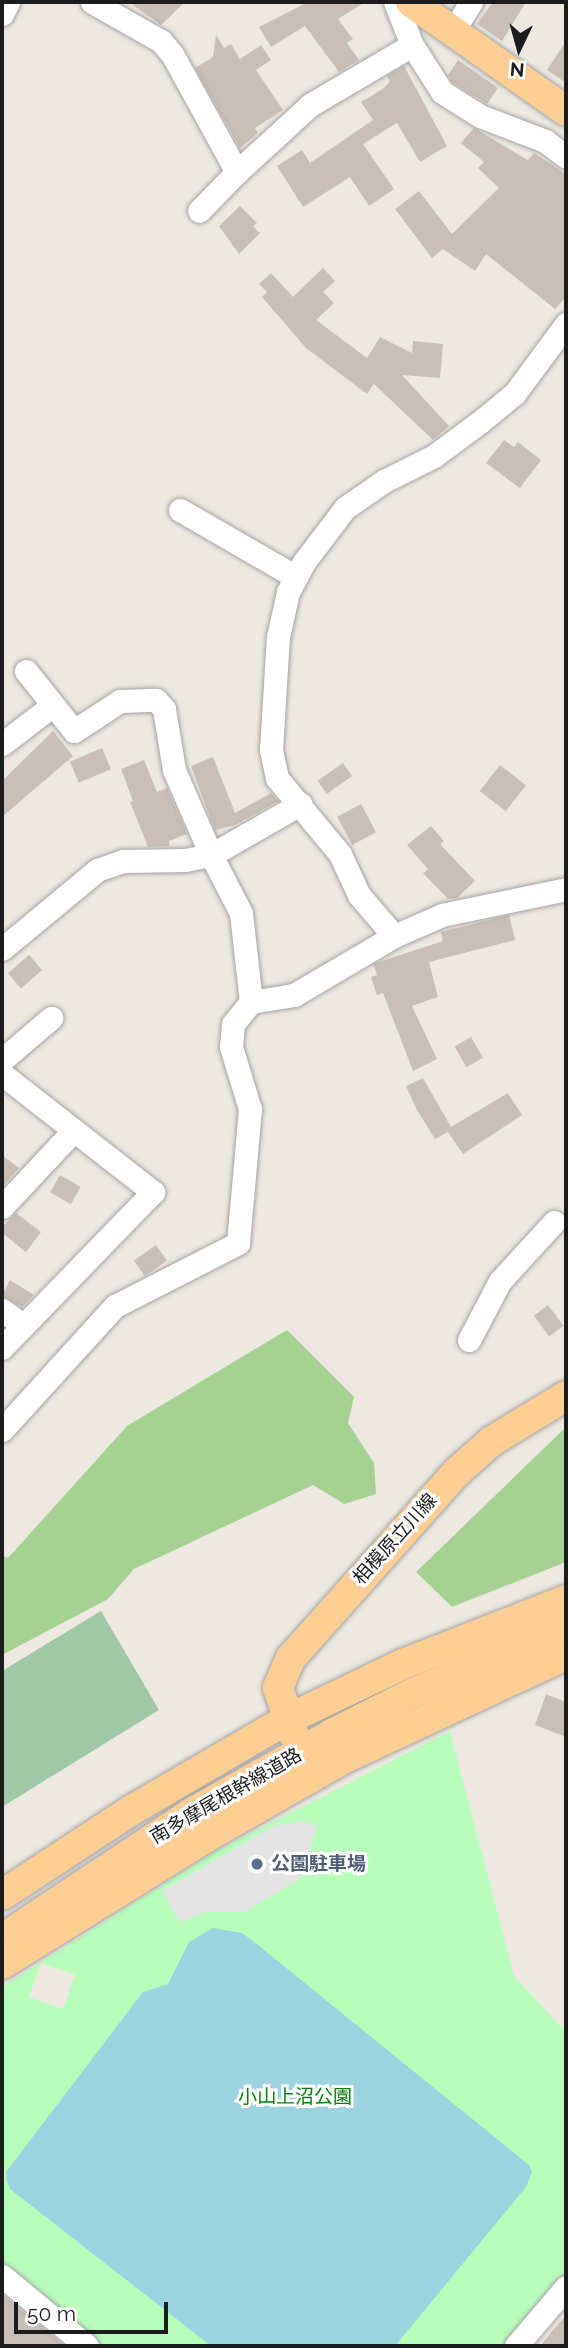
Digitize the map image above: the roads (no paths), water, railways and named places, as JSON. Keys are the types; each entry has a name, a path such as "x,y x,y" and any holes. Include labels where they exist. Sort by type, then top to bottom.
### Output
{"main road":[{"path":"411,2 566,111"},
{"name":"相模原立川線","path":"302,1751 286,1720 278,1688 282,1671 395,1536 492,1441 566,1396"},
{"name":"南多摩尾根幹線道路","path":"2,1895 144,1802 286,1720 449,1644 566,1600"},
{"name":"南多摩尾根幹線道路","path":"2,1939 172,1826 302,1751 462,1672 566,1629"},
{"path":"2,1964 210,1835 347,1757 566,1655"}],"street":[{"path":"2,14 8,2"},
{"path":"93,2 161,41 172,54 237,172"},
{"path":"396,2 412,45 442,92 480,116 545,142 566,157"},
{"path":"453,31 471,2"},
{"path":"198,211 310,105 412,45"},
{"path":"394,936 359,895 340,854 277,778 271,750 278,637 288,592 345,508 384,481 433,456 506,400 566,324"},
{"path":"180,510 296,577"},
{"path":"26,671 74,731 120,701 156,700 164,709 173,770 211,855 241,913 251,1002"},
{"path":"2,744 53,705"},
{"path":"2,949 97,870 123,861 185,860 211,855 300,804"},
{"path":"2,1430 115,1306 237,1243 250,1109 232,1036 233,1024 251,1002 294,995 394,936 442,915 566,889"},
{"path":"2,1060 51,1018"},
{"path":"2,1074 153,1192 2,1348"},
{"path":"2,1207 75,1130"},
{"path":"470,1340 500,1281 554,1222"},
{"path":"2,1310 23,1325"},
{"path":"2,2276 87,2346"},
{"path":"516,2346 566,2287"}],"water":[{"path":"213,1928 242,1933 253,1941 529,2165 532,2172 526,2187 395,2346 211,2346 10,2189 6,2172 143,1992 168,1984 189,1942"}],"place":[{"name":"公園駐車場","path":"257,1864"}],"park label":[{"name":"小山上沼公園","path":"295,2097"}]}
